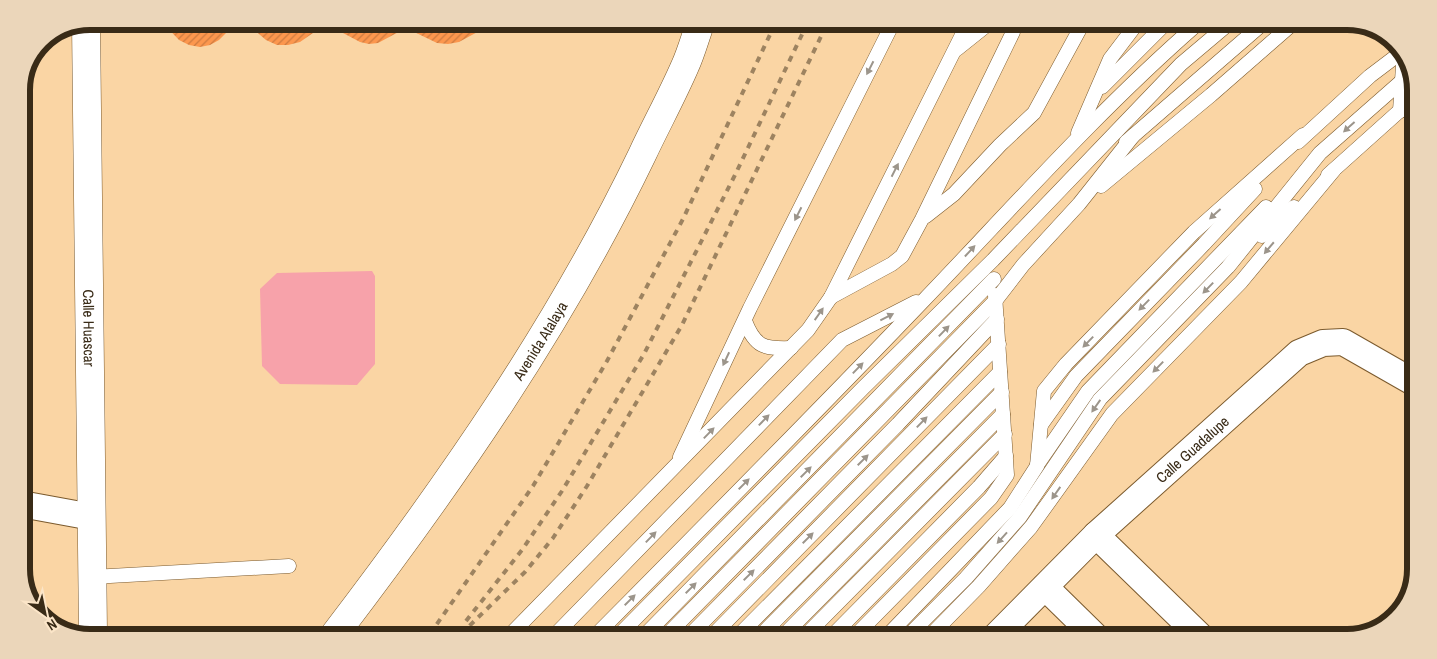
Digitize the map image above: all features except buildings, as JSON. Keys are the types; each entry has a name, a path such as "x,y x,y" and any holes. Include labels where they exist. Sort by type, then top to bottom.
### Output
{"main road":[{"name":"Calle Huascar","path":"86,30 93,629"},
{"name":"Avenida Atalaya","path":"339,629 438,496 552,324 622,198 685,66 698,30"}],"street":[{"name":"Calle Guadalupe","path":"1003,629 1096,534 1298,353 1323,343 1343,342 1407,379"},
{"path":"30,506 92,518"},
{"path":"1096,534 1193,629"},
{"path":"1045,587 1088,629"}],"lane":[{"path":"675,468 745,321 890,30"},
{"path":"517,629 808,330 831,297 965,30"},
{"path":"955,51 982,30"},
{"path":"831,297 892,264 902,256 922,219 1013,30"},
{"path":"922,219 954,194 1000,145 1034,113 1079,30"},
{"path":"1074,141 1110,60 1133,30"},
{"path":"1095,95 1159,30"},
{"path":"602,629 850,377 1074,141 1168,50 1191,30"},
{"path":"625,629 863,388 993,260 1181,64 1221,30"},
{"path":"1063,187 1133,136 1255,30"},
{"path":"1079,204 1211,95 1285,30"},
{"path":"1036,466 1041,426 1076,376 1204,244 1304,135 1370,76 1396,56"},
{"path":"893,629 1010,508 1036,466 1088,391 1320,154 1406,78"},
{"path":"1400,111 1406,80"},
{"path":"915,629 966,578 1020,518 1100,399 1228,267 1407,105"},
{"path":"674,629 996,300 1024,265 1079,204 1133,136"},
{"path":"1228,267 1320,154"},
{"path":"937,629 1032,528 1112,414 1241,282 1334,170"},
{"path":"862,629 991,498 1007,475 991,229"},
{"path":"651,629 994,279"},
{"path":"561,629 842,340 928,296"},
{"path":"696,629 898,424 997,319"},
{"path":"745,321 750,336 761,345 775,349 791,348"},
{"path":"719,629 999,344"},
{"path":"745,629 1000,372"},
{"path":"767,629 1002,392"},
{"path":"790,629 1003,414"},
{"path":"813,629 1005,434"},
{"path":"839,629 979,487 1006,456"},
{"path":"92,577 289,566"}],"shaded area":[{"path":"372,271 375,276 375,364 357,385 280,384 262,366 260,289 277,273"}],"railway":[{"path":"433,629 533,486 607,361 683,219 772,30"},
{"path":"466,621 522,550 562,491 644,354 735,175 804,30"},
{"path":"466,629 525,572 553,538 587,486 682,325 824,30"}]}
